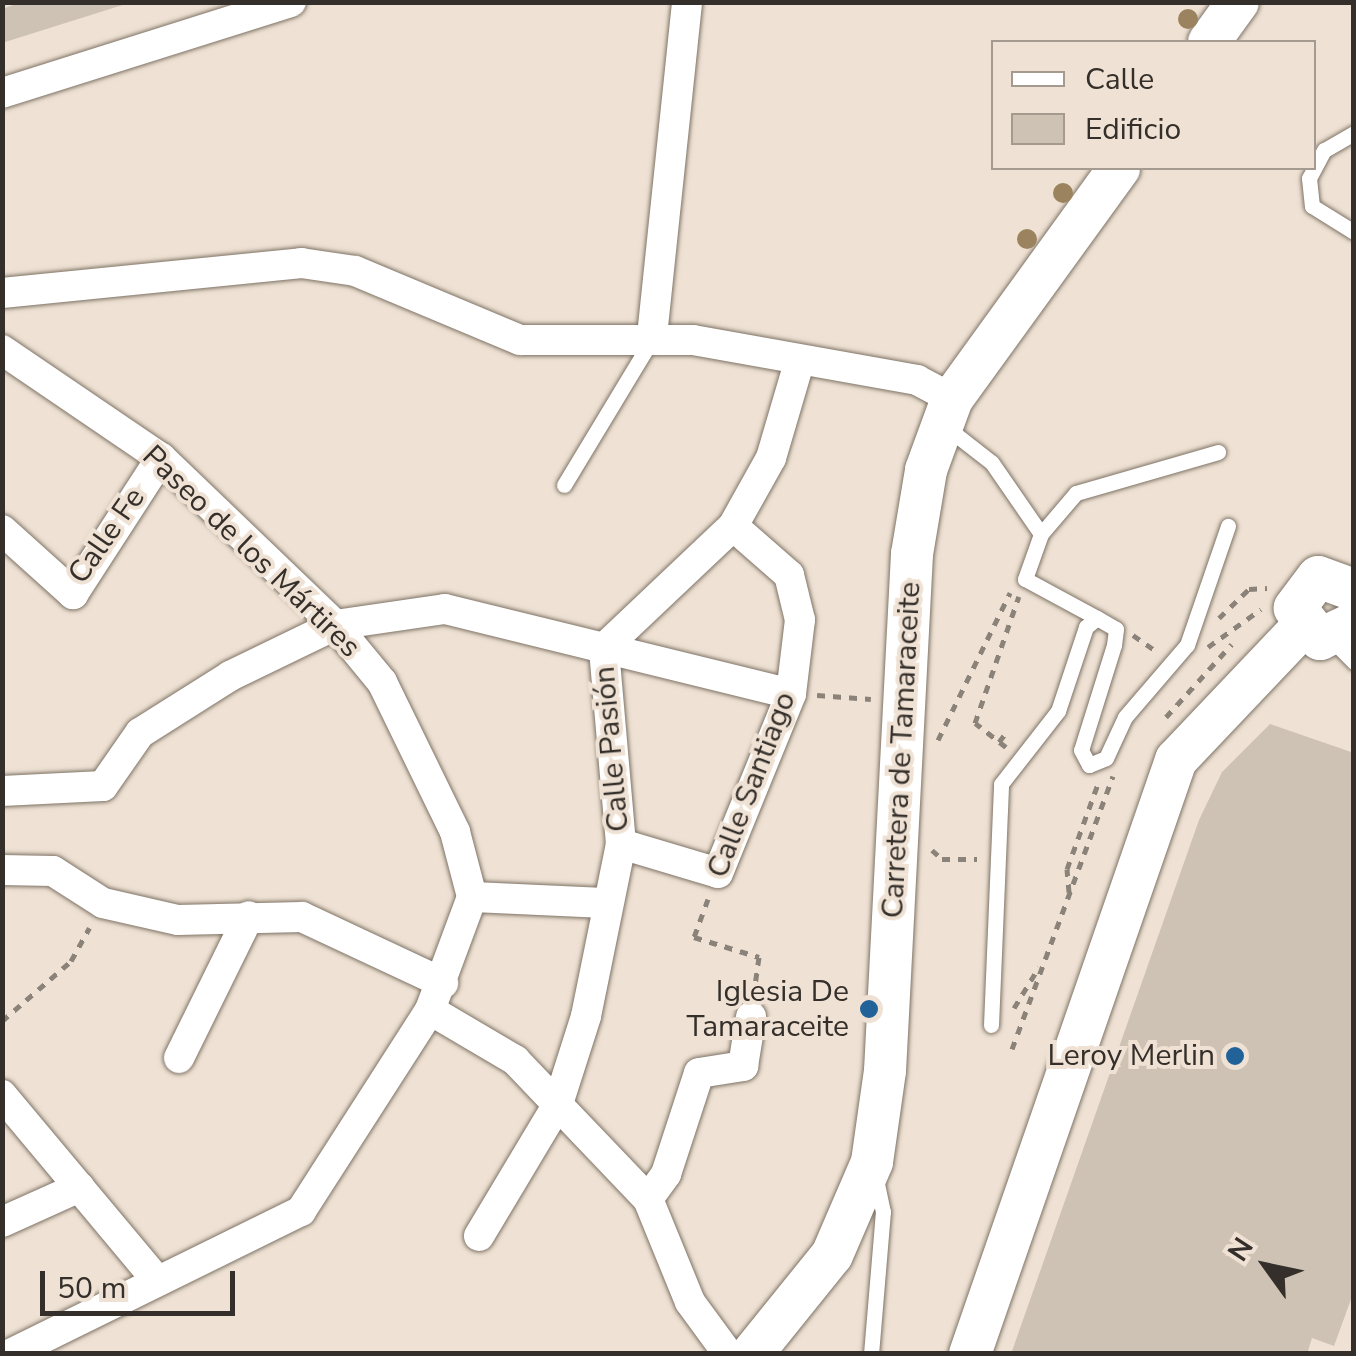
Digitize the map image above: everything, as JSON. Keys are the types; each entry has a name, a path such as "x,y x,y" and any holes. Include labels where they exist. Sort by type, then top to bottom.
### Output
{"main road":[{"path":"1210,40 1238,2"},
{"name":"Carretera de Tamaraceite","path":"752,1354 832,1254 872,1162 912,554 947,412 1118,170"},
{"path":"970,1354 1176,760 1342,613"}],"street":[{"path":"652,336 687,2"},
{"path":"2,94 282,4"},
{"path":"2,293 302,263 355,271 520,340 652,336 916,380 947,412"},
{"name":"Paseo de los Mártires","path":"2,350 161,458 336,625 382,682 454,832 472,897"},
{"name":"Calle Pasión","path":"479,1236 558,1104 621,844 604,648 733,526 771,458 799,363"},
{"name":"Calle Fe","path":"2,530 74,594 161,458"},
{"name":"Calle Santiago","path":"718,873 791,694 800,620 788,575 733,526"},
{"path":"2,791 103,786 140,733 336,625 446,609 791,694"},
{"path":"621,844 718,873"},
{"path":"2,870 53,872 102,903 178,920 302,917 436,997 515,1060 648,1199 690,1302 728,1354"},
{"path":"18,1352 154,1277 300,1211 436,997 472,897 606,903"},
{"path":"179,1058 250,916"},
{"path":"648,1199 666,1174 698,1073 743,1066 751,1018"},
{"path":"2,1095 154,1277"},
{"path":"2,1222 80,1187"}],"lane":[{"path":"1316,165 1324,150 1354,133"},
{"path":"1313,170 1309,178 1312,206 1354,232"},
{"path":"564,484 652,336"},
{"path":"947,412 992,463 1040,534"},
{"path":"1218,452 1076,493 1040,534 1025,579 1116,629 1081,750 1088,766 1099,765 1125,717 1187,645 1228,526"},
{"path":"999,1025 996,801 1018,756 1058,711 1086,626 1098,618"},
{"path":"871,1354 883,1212 872,1162"}],"path":[{"path":"930,753 1016,576 1025,579 975,723 1018,756"},
{"path":"1204,632 1249,589 1267,588"},
{"path":"1196,659 1233,621 1261,609"},
{"path":"1143,638 1162,656"},
{"path":"791,694 904,701"},
{"path":"1000,742 1008,730"},
{"path":"1012,1050 1120,762"},
{"path":"1069,895 1066,870 1099,765"},
{"path":"918,836 942,859 980,859"},
{"name":"Calle Santiago","path":"718,873 694,937 759,956 751,1018"},
{"path":"2,1021 72,961 102,903"},
{"path":"999,1025 1044,961"}],"building":[{"path":"22,2 129,3 2,43 2,9"},
{"name":"Leroy Merlin","path":"1270,724 1354,753 1354,1291 1334,1346 1312,1338 1307,1354 1011,1354 1199,820 1222,772"}],"place":[{"name":"Iglesia De Tamaraceite","path":"869,1009"},
{"name":"Leroy Merlin","path":"1235,1056"}]}
